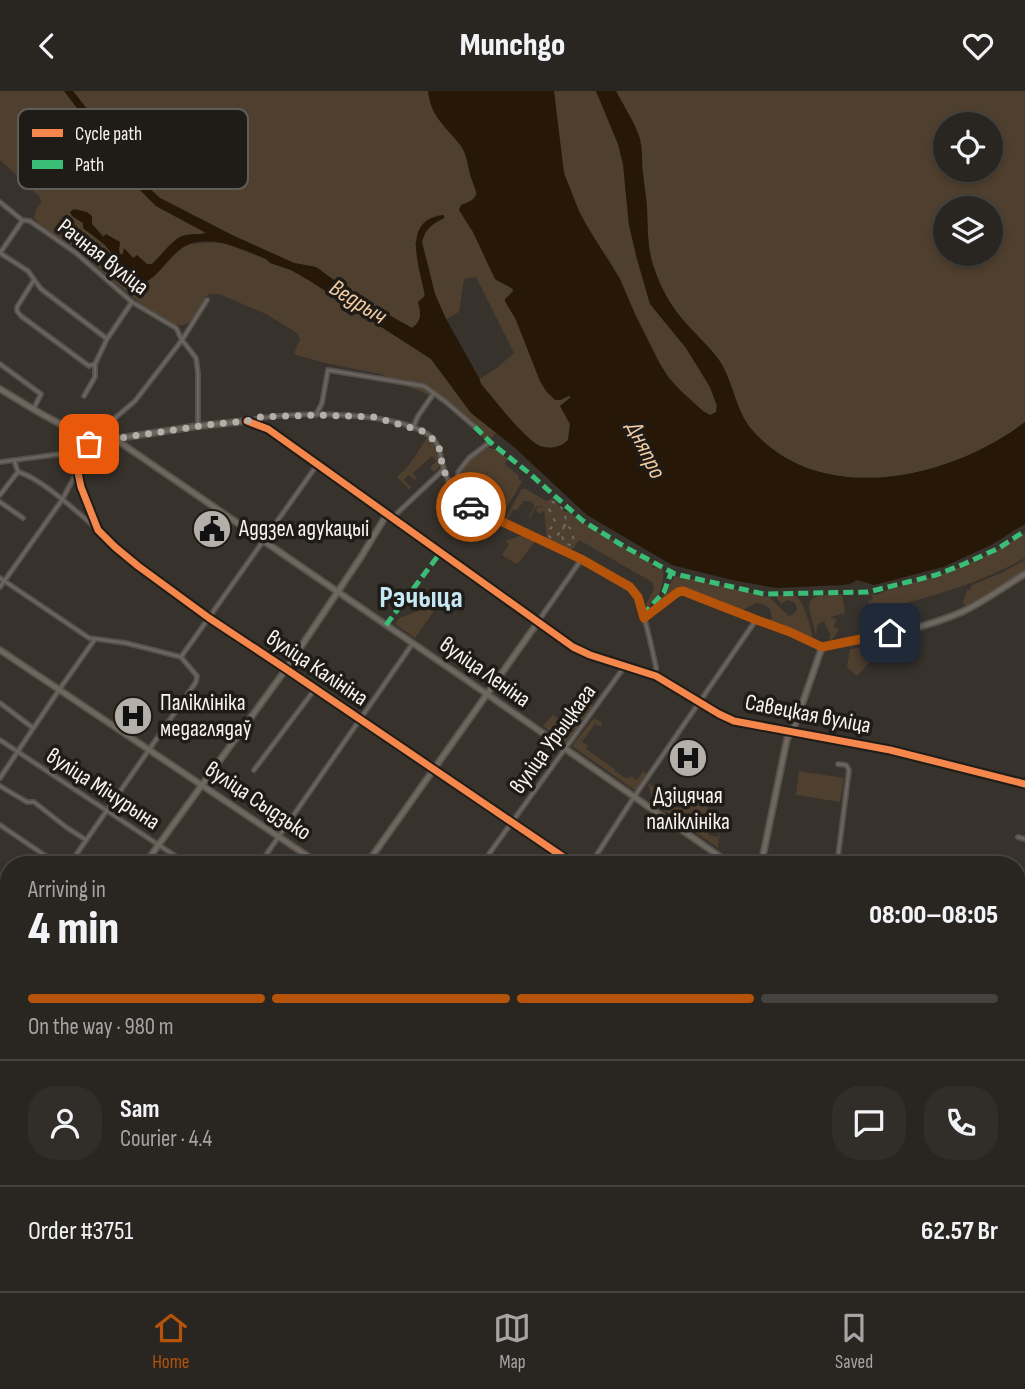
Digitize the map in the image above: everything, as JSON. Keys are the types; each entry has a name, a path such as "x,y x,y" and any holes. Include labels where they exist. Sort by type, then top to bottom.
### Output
{"street":[{"name":"Рачная вуліца","path":"0,202 22,220 30,221 76,253 132,302 176,328 196,358 198,426"},
{"path":"22,220 0,253 28,271 41,289 107,339"},
{"path":"34,280 17,311 89,366 95,364"},
{"path":"0,587 2,579 62,500 78,470 83,451 101,430 135,401 182,340 207,300"},
{"path":"84,396 95,377 95,364 107,339 132,302"},
{"path":"0,364 41,394 34,408"},
{"path":"316,415 323,403 328,370 424,386 475,427"},
{"path":"0,389 75,430 95,437 114,439 260,417 316,415 374,417 422,431 439,447 443,469 455,493 469,506 581,559 630,587 638,597 656,676"},
{"path":"413,428 434,393"},
{"name":"Савецкая вуліца","path":"247,421 268,429 580,651 656,676 734,721 890,750 1025,784"},
{"name":"вуліца Леніна","path":"114,439 719,856"},
{"path":"469,506 458,484 458,472 469,458 490,442"},
{"path":"0,462 83,451"},
{"name":"вуліца Калініна","path":"68,453 72,455 78,470 81,487 98,530 138,566 209,618 562,856"},
{"path":"14,460 18,471 62,500 98,530"},
{"path":"181,657 317,465"},
{"path":"151,856 286,669 389,516 443,469"},
{"path":"0,495 18,471"},
{"path":"0,502 23,518"},
{"path":"372,856 581,559"},
{"path":"644,618 683,591 822,647 890,633 964,611 1025,574"},
{"path":"2,579 89,638 126,643 181,657 197,676 196,682 75,856"},
{"path":"596,856 634,796 757,620"},
{"path":"0,778 95,639"},
{"path":"264,856 413,643"},
{"path":"763,856 787,739 795,725 822,647"},
{"name":"вуліца Сыдзько","path":"0,650 308,856"},
{"name":"вуліца Урыцкага","path":"487,856 626,666"},
{"path":"254,770 315,689"},
{"path":"0,703 33,728"},
{"name":"вуліца Мічурына","path":"0,740 175,856"},
{"path":"838,764 846,765 849,770 838,856"},
{"path":"0,786 27,802 34,802 86,840"},
{"path":"0,825 46,856"},
{"path":"1018,837 1025,839"}],"shaded area":[{"path":"0,91 64,91 78,109 18,109 18,177 0,160"},
{"path":"73,91 428,91 433,109 463,150 477,193 471,201 461,205 459,210 473,232 495,279 513,289 505,301 516,319 540,381 560,400 571,397 560,406 570,424 568,440 554,447 538,445 516,426 481,384 479,379 514,353 476,277 464,279 459,312 446,319 435,294 422,242 430,227 444,218 438,215 415,243 424,300 419,321 412,328 361,299 316,267 294,263 232,235 160,198 150,189 248,189 248,109 87,109"},
{"path":"554,91 596,91 618,144 623,164 629,226 650,304 686,348 710,387 717,406 716,412 710,415 692,403 663,369 640,327 612,265 579,211 563,166"},
{"path":"616,91 1025,91 1025,422 995,442 962,458 925,470 888,477 851,477 815,470 782,455 747,423 719,360 679,315 662,287 650,250 642,152 634,126"},
{"path":"31,189 139,189 156,206 207,233 180,236 152,264 148,264 136,260 124,249 123,254 120,254 91,224 72,216 83,223 83,228 105,245 122,266 142,282 145,283 187,244 222,242 266,259 310,281 431,359 471,413 496,433 490,440 485,440 440,400 380,374 296,355 294,353 300,339 297,333 266,314 219,294 206,296 187,324 173,323 160,317 34,218 41,202 40,197"},
{"path":"427,438 436,446 441,465 434,472 431,469 437,461 432,456 413,473 417,478 415,480 408,475 404,480 411,487 410,490 397,477 409,465"},
{"path":"487,447 497,450 508,459 505,464 522,482 501,517 500,501 497,500 497,506 493,507 496,509 495,514 486,513 486,509 466,498 460,484 459,472 470,459"},
{"path":"522,489 546,501 553,498 565,512 654,564 652,567 656,565 663,570 661,588 652,603 643,610 654,589 652,582 579,540 574,548 569,550 547,539 544,511 539,514 536,510 543,508 542,506 536,507 529,519 534,504 524,501 517,510 513,510 507,522 504,520"},
{"path":"1025,533 1025,558 1007,567 935,595 877,610 868,608 869,600 873,599 871,594 877,595 957,568 991,553"},
{"path":"522,535 535,541 516,564 502,555 509,544 505,541"},
{"path":"1025,560 1025,573 966,607 963,602 972,585"},
{"path":"678,576 769,597 789,616 797,609 795,603 788,600 781,604 776,597 795,596 804,608 813,639 784,627 783,624 760,619 772,618 770,609 764,605 756,603 741,611 684,589 648,613"},
{"path":"842,594 845,613 831,617 837,620 833,626 839,630 831,641 824,621 817,625 816,635 810,601 819,596"},
{"path":"433,606 436,608 415,638 395,624 399,618"},
{"path":"887,644 857,676 847,667 850,649"},
{"path":"584,700 593,706 566,743 543,726 553,715 568,725 566,728 570,730 583,711 579,708"},
{"path":"594,718 602,725 601,727 595,724 582,742 588,746 586,749 625,778 631,776 637,780 643,771 645,772 646,775 636,791 572,746"},
{"path":"799,771 844,778 840,802 796,795"},
{"path":"648,783 655,788 652,793 656,789 654,795 657,798 678,808 682,808 683,804 690,806 693,796 714,793 716,799 709,799 705,826 709,827 708,835 718,837 720,831 718,848 654,804"}],"water":[{"path":"64,91 73,91 87,109 78,109"},
{"path":"428,91 554,91 564,173 579,211 620,279 668,377 710,415 716,412 717,406 710,387 686,348 650,304 629,225 623,164 618,144 596,91 616,91 640,139 650,251 659,280 679,315 719,360 742,415 753,431 782,455 815,470 851,477 888,477 925,470 962,458 995,442 1025,422 1025,524 991,545 943,567 874,585 857,580 843,585 776,588 672,565 587,515 514,447 471,413 431,359 291,270 233,246 209,241 187,245 153,277 142,282 122,266 105,245 83,228 83,223 70,212 74,209 87,212 92,216 92,224 103,237 106,234 120,242 120,254 123,254 124,248 133,258 137,255 147,264 152,264 179,238 206,233 156,206 140,190 150,189 160,198 294,263 316,267 360,299 412,328 420,317 418,302 425,296 417,259 417,235 422,225 430,218 444,215 444,218 427,230 422,242 435,294 446,319 481,384 524,433 538,445 550,448 562,445 568,440 570,424 560,406 571,397 555,400 540,381 516,320 505,301 513,289 495,279 473,232 459,210 461,205 473,200 476,191 463,149 437,117"}],"railway":[{"path":"566,525 565,525 563,527 556,537 551,538 548,535 556,523 549,509 552,502 557,503 564,512 566,519 565,522 564,526 563,531 562,536 565,544 571,545 574,540 570,528 566,525"}],"marked path":[{"path":"475,427 583,521 625,547 675,574 764,594 868,592 936,575 999,548 1025,531"},
{"path":"386,625 441,552"},
{"path":"643,615 664,592 671,573"}],"cycle path":[{"path":"247,421 268,429 573,647 590,655 656,676 734,721 890,750 1025,784"},
{"path":"68,453 76,463 81,487 98,530 138,566 209,618 562,856"}],"way so far":[{"path":"89,444 95,437 120,438 260,417 374,417 404,424 422,431 434,440 439,447 443,469 455,493 471,507"}],"place":[{"name":"Аддзел адукацыі","path":"212,529"},
{"name":"Паліклініка медаглядаў","path":"133,716"},
{"name":"Дзіцячая паліклініка","path":"688,758"}],"district":[{"name":"Рэчыца","path":"421,598"}],"route":[{"path":"471,507 581,559 630,587 638,597 644,618 683,591 822,647 890,633"}],"water label":[{"name":"Ведрыч","path":"358,302"},
{"name":"Дняпро","path":"646,450"}]}
